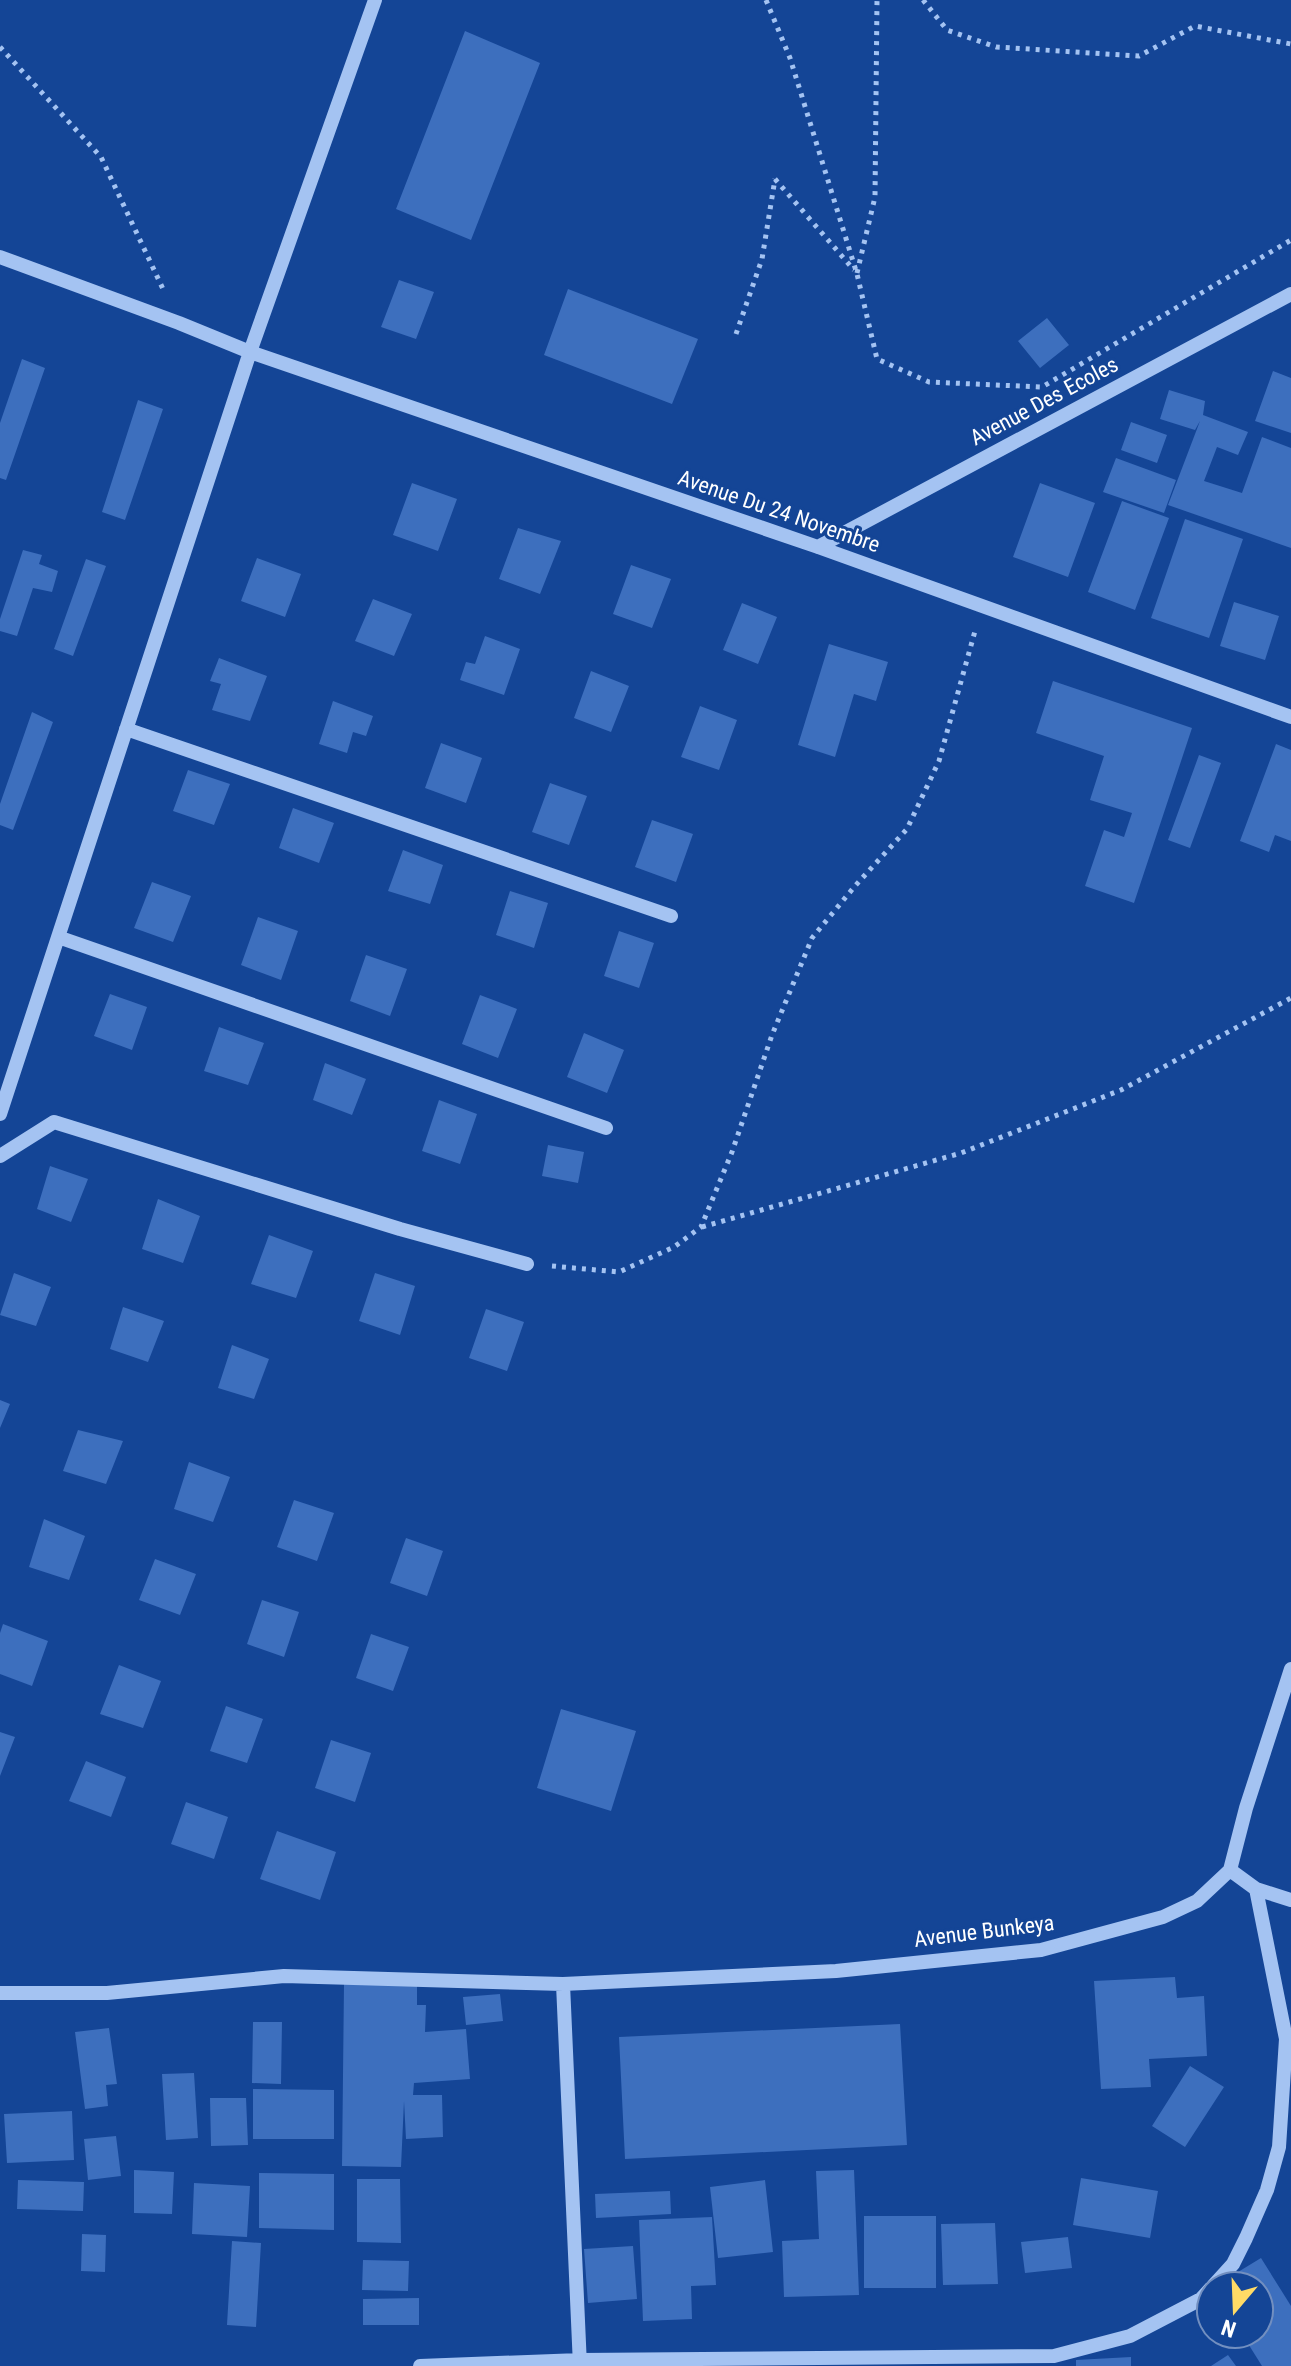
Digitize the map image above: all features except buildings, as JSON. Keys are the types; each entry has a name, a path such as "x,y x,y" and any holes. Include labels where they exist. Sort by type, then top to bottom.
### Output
{"street":[{"path":"0,1114 3,1092 58,937 250,352 375,0"},
{"name":"Avenue Du 24 Novembre","path":"0,257 250,352 818,547 1291,717"},
{"name":"Avenue Des Ecoles","path":"818,547 1291,294"},
{"path":"126,729 671,916"},
{"path":"58,937 606,1128"},
{"path":"0,1156 54,1122 400,1229 527,1264"},
{"path":"1291,1669 1246,1808 1230,1870 1256,1889 1291,1900"},
{"name":"Avenue Bunkeya","path":"0,1993 107,1993 284,1976 563,1984 836,1971 1041,1950 1163,1917 1197,1901 1230,1870"},
{"path":"1228,2270 1246,2238 1267,2190 1279,2147 1286,2039 1256,1889"},
{"path":"563,1984 580,2363"},
{"path":"420,2366 1054,2361 1130,2336 1195,2302"}],"path":[{"path":"766,0 790,58 857,274 877,359 929,382 1042,387 1291,240"},
{"path":"857,274 875,197 877,0"},
{"path":"923,0 947,30 996,47 1139,56 1195,26 1291,44"},
{"path":"0,47 101,157 179,323"},
{"path":"736,334 762,259 775,179 857,274"},
{"path":"701,1227 732,1152 772,1035 812,938 907,829 939,761 982,606"},
{"path":"527,1264 619,1272 674,1247 701,1227 961,1153 1121,1090 1291,998"}]}
